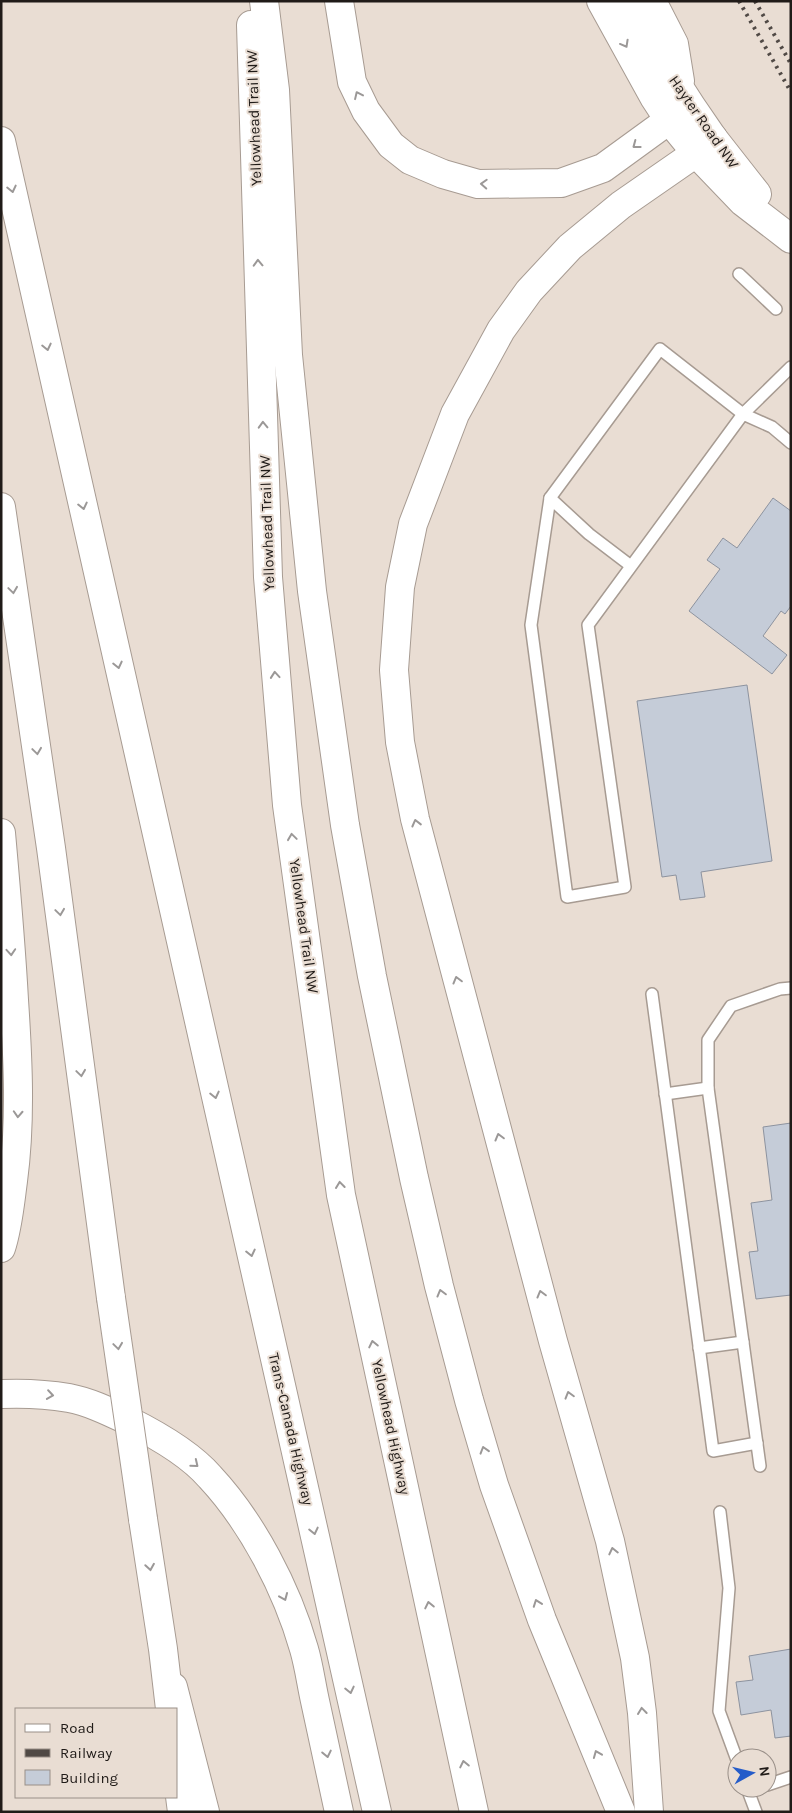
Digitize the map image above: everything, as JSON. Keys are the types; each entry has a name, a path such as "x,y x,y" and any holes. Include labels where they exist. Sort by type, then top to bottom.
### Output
{"main road":[{"name":"Yellowhead Trail NW","path":"251,1 269,596 287,805 321,1041"},
{"path":"264,1 275,90 288,355 312,591 346,825 372,976 414,1178 439,1286 494,1485 542,1620 619,1805"},
{"path":"339,1 352,82 366,111 391,145 410,160 443,174 478,184 561,183 603,168 681,107"},
{"path":"602,1 654,97 681,107"},
{"name":"Hayter Road NW","path":"628,1 657,54 681,107 704,146 743,202 791,238"},
{"path":"652,1 674,44 681,107"},
{"name":"Trans-Canada Highway","path":"1,141 377,1812"},
{"path":"650,1812 642,1713 635,1658 610,1541 551,1331 415,820 400,742 394,670 400,587 412,524 455,414 500,330 529,291 570,246 621,205 704,146"},
{"path":"1,507 52,858 111,1298 170,1708"},
{"path":"1,833 9,920 19,1106 16,1156 9,1210 1,1248"},
{"name":"Yellowhead Highway","path":"321,1041 341,1195 474,1812"},
{"path":"1,1394 36,1393 71,1398 108,1410 152,1432 185,1456 209,1475 233,1503 270,1564 304,1648 339,1812"},
{"path":"163,1650 205,1812"},
{"path":"178,1781 182,1812"}],"lane":[{"path":"739,274 776,309"},
{"path":"791,367 743,414 588,625 625,887 567,897 531,625 550,498 660,349 743,414 772,427 791,442"},
{"path":"550,498 589,534 631,566"},
{"path":"760,1466 708,1088 708,1040 731,1006 780,989 791,988"},
{"path":"652,994 713,1451 757,1443"},
{"path":"665,1094 708,1088"},
{"path":"699,1348 743,1342"},
{"path":"720,1512 729,1588 720,1711 733,1748"},
{"path":"777,1782 791,1777"},
{"path":"754,1798 756,1812"}],"building":[{"path":"773,498 791,511 791,606 785,614 781,611 763,636 787,655 772,674 689,611 720,569 707,560 723,538 737,548"},
{"path":"747,685 772,861 701,872 705,897 680,900 676,875 662,877 637,701"},
{"path":"791,1123 791,1295 756,1299 749,1252 758,1251 751,1203 772,1200 763,1127"},
{"path":"791,1649 791,1736 775,1738 771,1710 741,1715 736,1682 753,1680 749,1656"}],"railway":[{"path":"739,1 791,92"},
{"path":"755,1 791,64"}]}
